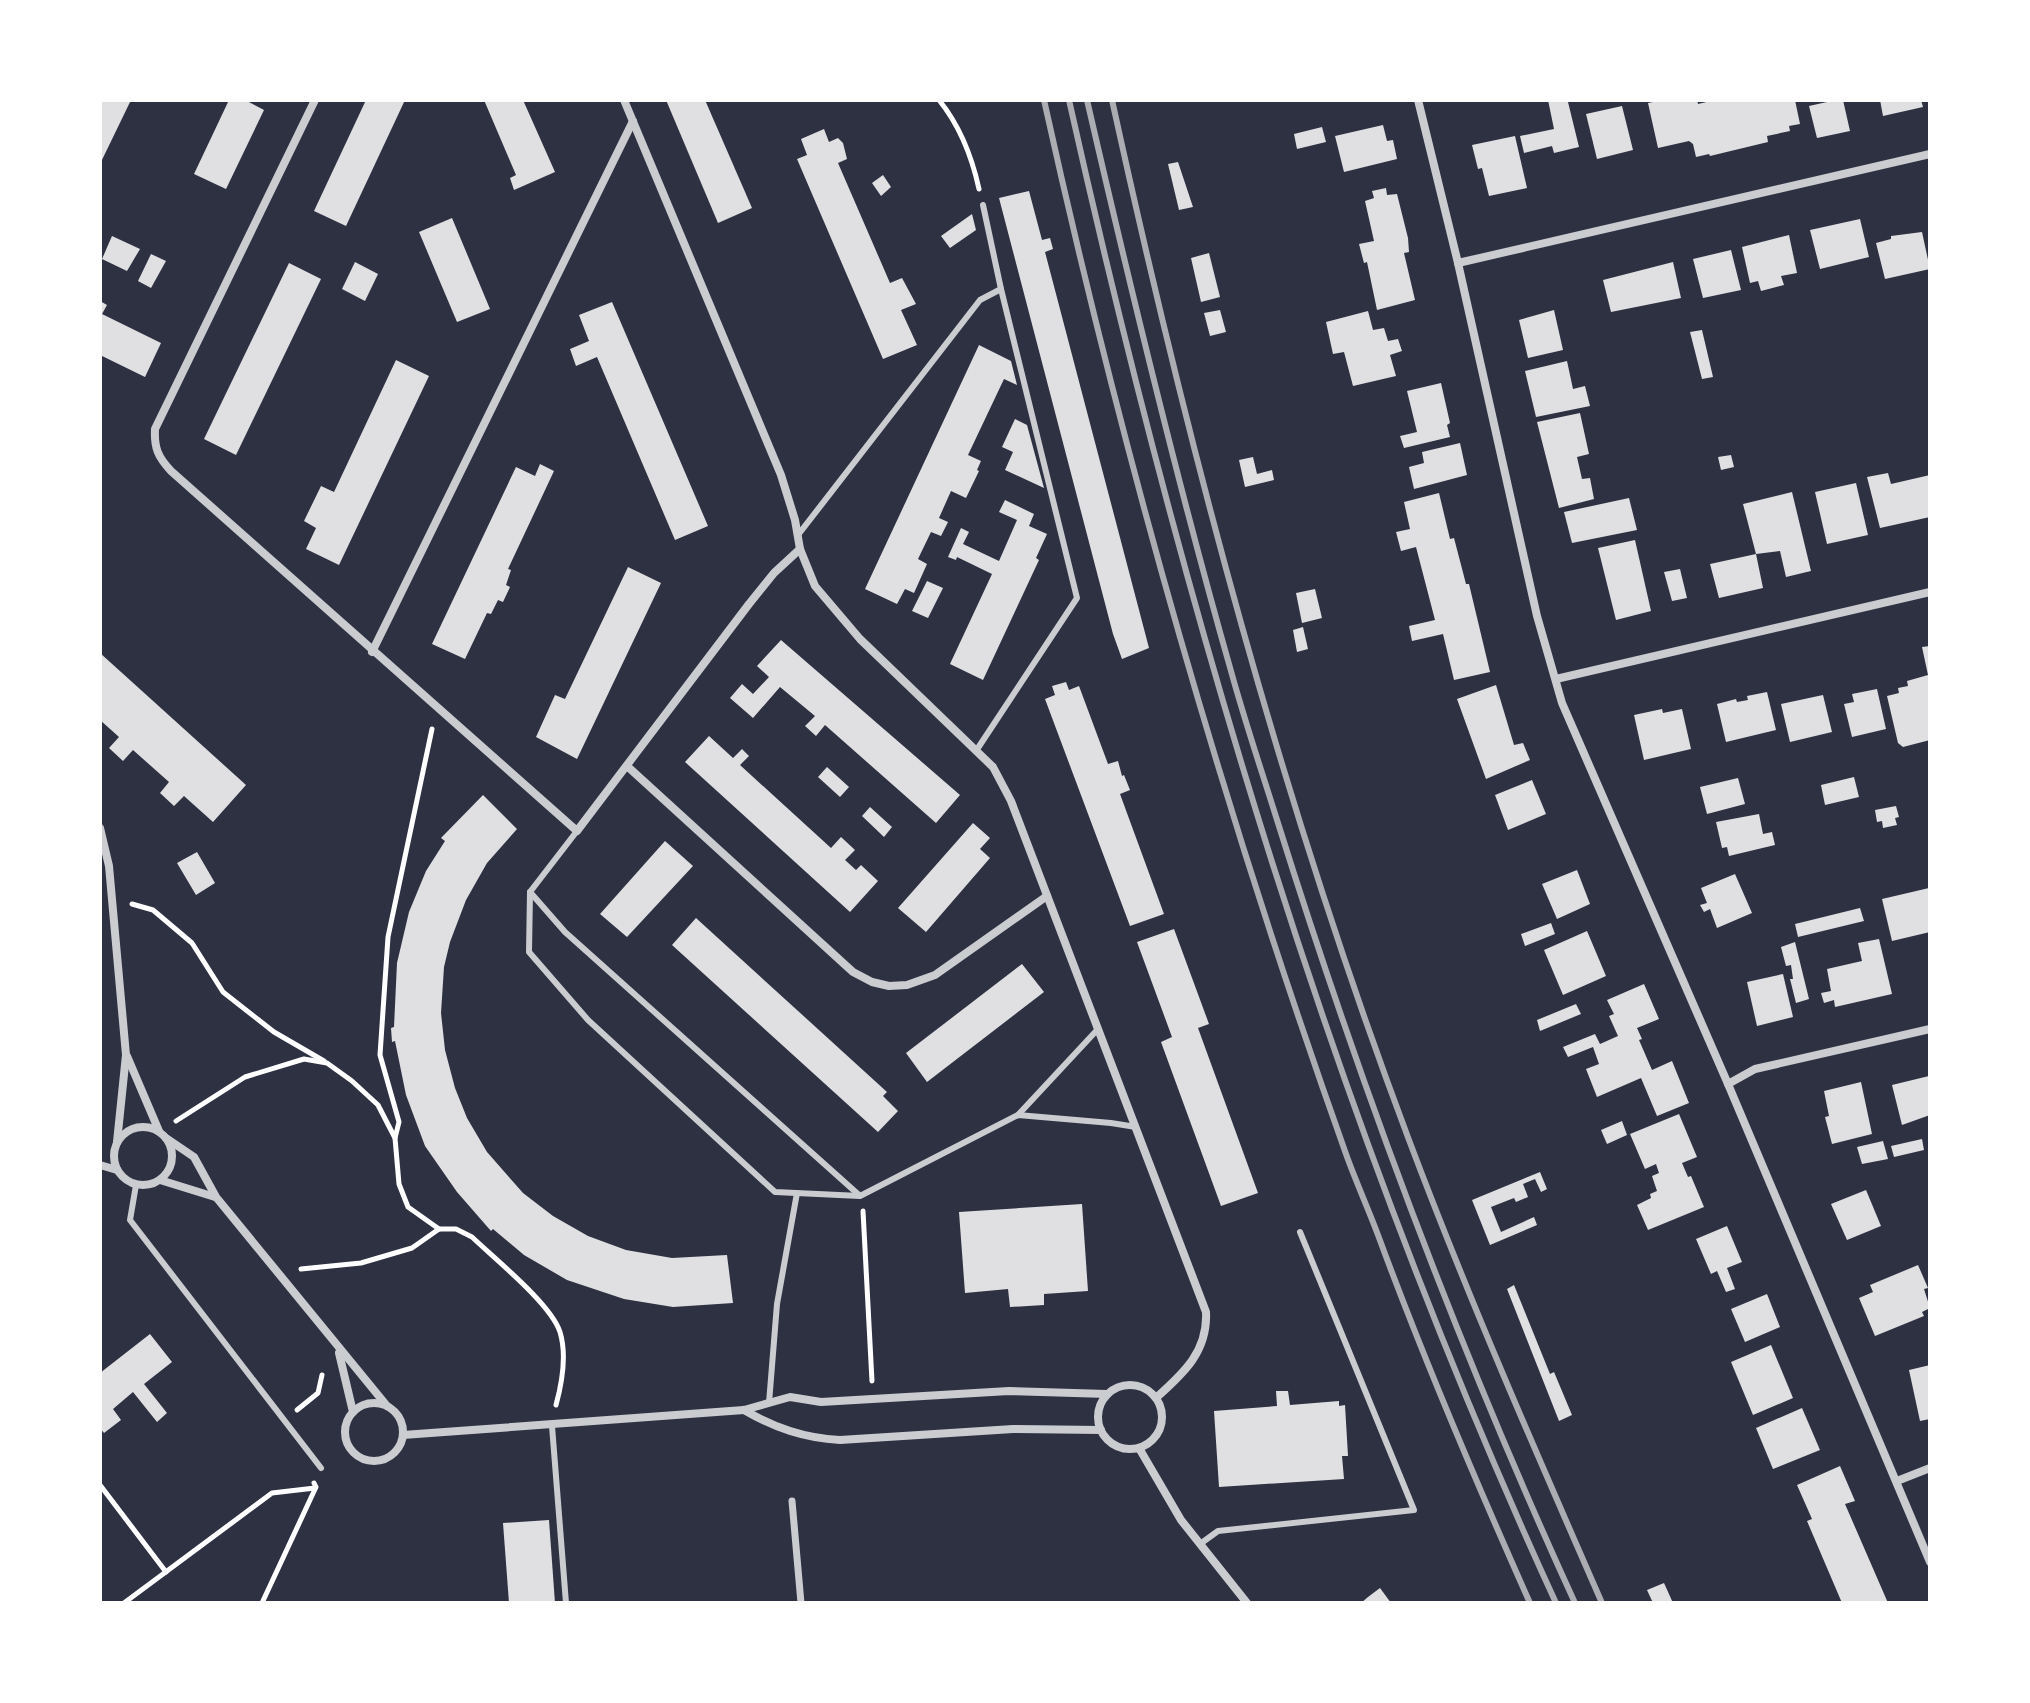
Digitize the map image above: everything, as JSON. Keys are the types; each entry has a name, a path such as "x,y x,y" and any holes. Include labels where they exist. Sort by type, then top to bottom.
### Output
{"street":[{"path":"315,100 155,429 154,446 171,471 577,831 749,604 774,573 800,549"},
{"path":"624,100 781,475 800,549 815,586 860,639 993,767 1011,801 1206,1312 1207,1327 1198,1355 1186,1371 1157,1397"},
{"path":"1418,100 1537,616 1571,725 1728,1084 1930,1562"},
{"path":"372,652 633,121"},
{"path":"1458,263 1930,154"},
{"path":"1556,679 1930,592"},
{"path":"627,766 853,972 872,982 889,986 907,985 935,975 1047,896"},
{"path":"100,828 109,866 126,1055 117,1142 113,1151 117,1170 122,1177 145,1186 160,1180 171,1166 172,1157 126,1055"},
{"path":"1728,1084 1755,1069 1930,1029"},
{"path":"117,1142 131,1129 151,1128 194,1157 216,1197 399,1418 403,1435 401,1444 389,1457 380,1461 363,1459 349,1448 345,1439 347,1420 353,1412 369,1403 387,1406"},
{"path":"100,1165 117,1170"},
{"path":"160,1180 216,1197"},
{"path":"338,1348 353,1412"},
{"path":"1133,1384 1142,1386 1157,1397 1161,1407 1161,1427 1149,1443 1139,1448 1121,1448 1106,1438 1101,1430 1099,1411 1107,1394 1114,1388 1133,1384"},
{"path":"403,1435 744,1410 790,1397 821,1402 1009,1391 1107,1394"},
{"path":"744,1410 770,1425 815,1438 840,1440 1013,1429 1101,1430"},
{"path":"1139,1448 1181,1520 1247,1603"},
{"path":"1897,1481 1930,1468"},
{"path":"792,1501 801,1603"}],"lane":[{"path":"976,751 1077,598 983,205"},
{"path":"797,535 980,300 1001,289"},
{"path":"577,831 530,892 529,952 588,1020 775,1192 860,1196 1018,1115 1098,1029"},
{"path":"530,892 565,932 860,1196"},
{"path":"1018,1115 1136,1127"},
{"path":"136,1185 130,1220 321,1468"},
{"path":"769,1403 777,1304 797,1193"},
{"path":"1200,1544 1218,1531 1414,1510 1300,1232"},
{"path":"552,1426 566,1603"}],"path":[{"path":"939,100 953,117 974,163 983,205"},
{"path":"436,708 388,937 380,1055 399,1122 395,1138 399,1184 408,1207 439,1229"},
{"path":"112,897 153,910 192,943 223,992 274,1032 352,1081 378,1105 395,1138"},
{"path":"162,1135 245,1077 304,1059 327,1063"},
{"path":"860,1196 865,1220 873,1398"},
{"path":"276,1272 361,1263 412,1248 439,1229 456,1229 472,1237 550,1312 560,1332 563,1362 552,1426"},
{"path":"100,1485 166,1572"},
{"path":"124,1603 272,1493 316,1487"}],"building":[{"path":"100,100 131,100 100,164"},
{"path":"229,100 245,100 264,110 226,189 194,174"},
{"path":"366,100 405,100 346,226 314,211"},
{"path":"484,100 523,100 555,172 514,190 510,178 516,175"},
{"path":"666,100 705,100 752,208 718,223"},
{"path":"1548,100 1574,100 1568,102 1579,147 1554,153 1552,146 1524,153 1520,136 1554,129"},
{"path":"1697,100 1698,104 1715,100 1795,100 1800,124 1789,126 1790,131 1767,136 1768,142 1696,157 1693,144 1689,141 1658,148 1648,103"},
{"path":"1826,100 1843,100 1850,131 1817,138 1809,106"},
{"path":"1880,100 1921,100 1923,107 1883,116"},
{"path":"1622,106 1633,150 1597,159 1586,114"},
{"path":"1383,125 1387,141 1393,140 1397,159 1344,172 1335,136"},
{"path":"1322,127 1326,142 1297,149 1294,134"},
{"path":"824,129 829,142 838,138 843,143 847,159 838,163 890,283 902,278 916,304 901,310 917,345 883,359 797,159 807,155 801,139"},
{"path":"1515,136 1527,188 1489,196 1472,145"},
{"path":"1178,162 1193,207 1179,210 1168,164"},
{"path":"883,175 891,187 881,196 872,183"},
{"path":"1386,188 1387,195 1397,194 1408,238 1409,252 1404,253 1415,300 1377,310 1367,262 1364,263 1359,244 1374,241 1365,201 1374,198 1372,191"},
{"path":"1029,191 1042,240 1050,238 1053,249 1045,252 1149,648 1122,659 999,198"},
{"path":"972,214 976,230 950,248 941,236"},
{"path":"452,218 490,309 457,322 419,232"},
{"path":"1860,219 1869,257 1820,269 1810,230"},
{"path":"1922,232 1930,269 1885,279 1876,243 1891,239 1891,236"},
{"path":"1789,235 1797,273 1781,276 1784,285 1761,291 1758,281 1750,283 1742,247"},
{"path":"112,236 140,249 127,271 102,259"},
{"path":"1731,250 1741,290 1703,298 1693,259"},
{"path":"1209,253 1220,297 1201,302 1191,258"},
{"path":"151,254 166,261 151,288 138,281"},
{"path":"355,262 378,274 365,301 342,289"},
{"path":"1673,262 1681,298 1611,312 1603,280"},
{"path":"289,263 321,279 236,455 204,439"},
{"path":"100,301 107,305 102,314 161,343 145,377 100,355"},
{"path":"612,302 708,526 675,540 597,357 576,366 570,349 589,341 579,315"},
{"path":"1220,310 1226,332 1210,336 1204,313"},
{"path":"1554,310 1563,350 1528,358 1519,320"},
{"path":"1368,311 1373,330 1384,328 1388,341 1398,339 1402,351 1390,355 1396,376 1353,386 1344,352 1333,354 1326,322"},
{"path":"1702,330 1713,377 1702,379 1690,332"},
{"path":"979,345 1011,361 1017,385 1004,379 968,455 981,461 979,471 966,498 951,491 939,518 948,522 941,536 931,532 918,559 927,564 914,593 905,589 897,604 865,589"},
{"path":"396,360 429,376 339,565 306,549 316,528 304,521 321,486 334,492"},
{"path":"1567,361 1573,389 1585,386 1590,406 1536,417 1525,371"},
{"path":"1441,383 1450,437 1404,448 1400,436 1417,432 1407,391"},
{"path":"1580,413 1589,454 1577,457 1582,479 1590,478 1594,499 1559,508 1537,422"},
{"path":"1015,419 1027,425 1044,488 1005,470 1013,452 1002,447"},
{"path":"1460,443 1467,475 1414,489 1409,467 1424,463 1422,452"},
{"path":"1731,455 1734,467 1721,470 1718,457"},
{"path":"1253,457 1257,474 1272,470 1274,480 1245,487 1239,460"},
{"path":"540,464 554,471 508,569 511,570 506,585 510,587 503,602 498,600 491,614 487,613 465,659 432,644 516,467 535,476"},
{"path":"1888,473 1891,484 1930,475 1930,517 1880,528 1867,477"},
{"path":"1856,483 1868,535 1827,544 1815,492"},
{"path":"1792,492 1811,571 1786,577 1780,551 1756,554 1743,504"},
{"path":"1439,493 1450,539 1454,538 1466,584 1469,584 1490,672 1454,680 1443,634 1412,641 1409,626 1435,620 1416,547 1401,551 1396,532 1410,529 1404,502"},
{"path":"1629,498 1637,530 1572,543 1564,512"},
{"path":"1005,500 1034,514 1029,526 1047,534 1036,558 1039,560 983,680 950,664 992,574 957,557 956,560 948,557 961,528 969,532 963,544 999,561 1017,520 999,512"},
{"path":"1635,540 1651,611 1616,620 1598,548"},
{"path":"1756,554 1763,588 1719,598 1710,564"},
{"path":"628,567 661,583 577,759 536,737 555,695 565,699"},
{"path":"1680,569 1687,598 1672,601 1664,572"},
{"path":"927,581 943,588 928,618 912,611"},
{"path":"1315,589 1322,618 1302,623 1296,593"},
{"path":"1303,627 1308,649 1297,652 1293,630"},
{"path":"781,640 960,795 936,823 825,725 816,736 805,726 815,716 780,687 753,718 730,698 742,684 753,694 769,677 757,666"},
{"path":"1930,646 1930,740 1903,747 1898,743 1887,696 1899,693 1898,688 1908,686 1907,681 1928,675 1922,647"},
{"path":"100,653 246,785 213,822 184,796 174,806 160,793 169,782 133,750 123,761 109,748 119,737 100,720"},
{"path":"1066,682 1069,690 1079,686 1108,764 1118,761 1124,775 1130,790 1120,794 1164,914 1130,926 1045,699 1055,695 1052,686"},
{"path":"1496,685 1514,745 1523,743 1530,760 1486,779 1457,699"},
{"path":"1877,689 1886,729 1852,737 1844,704 1854,702 1852,694"},
{"path":"1767,692 1776,730 1726,742 1717,704 1736,699 1737,702 1748,700 1747,696"},
{"path":"1823,695 1832,732 1790,742 1781,704"},
{"path":"1662,709 1663,713 1682,709 1691,749 1644,760 1634,715"},
{"path":"709,736 733,758 742,749 749,756 740,765 831,848 841,837 855,850 845,860 856,870 861,865 878,881 850,912 685,762"},
{"path":"827,767 849,787 840,797 818,777"},
{"path":"1854,777 1859,797 1825,805 1821,785"},
{"path":"1738,778 1745,804 1707,814 1700,787"},
{"path":"1532,780 1546,814 1508,830 1495,795"},
{"path":"483,795 517,829 487,863 466,900 444,967 441,1013 445,1050 467,1118 487,1152 523,1193 553,1216 588,1236 626,1250 672,1258 727,1255 733,1303 673,1307 624,1299 567,1280 524,1255 493,1229 491,1231 457,1192 425,1146 406,1095 395,1041 392,1042 397,963 409,912 426,871 445,841 441,838"},
{"path":"1896,806 1899,817 1895,818 1897,825 1883,828 1882,821 1877,822 1875,810"},
{"path":"870,807 892,827 884,837 862,816"},
{"path":"1759,814 1763,834 1772,832 1775,845 1729,856 1727,847 1722,848 1716,822"},
{"path":"973,823 990,838 980,849 990,858 926,932 898,908"},
{"path":"665,841 693,866 627,937 600,914"},
{"path":"197,852 215,883 196,895 177,863"},
{"path":"1577,870 1590,904 1557,919 1542,884"},
{"path":"1735,874 1752,913 1717,928 1710,909 1704,912 1700,905 1707,903 1701,888"},
{"path":"1929,888 1930,932 1892,941 1882,899"},
{"path":"1860,908 1864,921 1798,937 1795,924"},
{"path":"696,918 887,1092 883,1096 898,1111 878,1132 672,945"},
{"path":"1551,923 1555,934 1525,946 1521,934"},
{"path":"1174,929 1209,1024 1198,1028 1258,1193 1221,1206 1161,1042 1172,1037 1137,942"},
{"path":"1587,931 1606,976 1563,995 1544,950"},
{"path":"1879,939 1892,994 1835,1007 1834,1000 1824,1003 1821,993 1831,991 1827,969 1862,961 1858,943"},
{"path":"1795,942 1809,999 1796,1003 1790,979 1793,979 1791,965 1786,966 1781,947"},
{"path":"1022,964 1044,992 927,1082 906,1053"},
{"path":"1783,974 1793,1017 1757,1026 1747,982"},
{"path":"1644,984 1659,1019 1637,1028 1642,1039 1639,1040 1652,1070 1672,1061 1689,1103 1657,1116 1641,1078 1597,1097 1586,1069 1599,1064 1593,1047 1568,1057 1563,1047 1595,1034 1600,1044 1618,1036 1609,1016 1614,1014 1607,1000"},
{"path":"1576,1004 1581,1014 1540,1031 1537,1020"},
{"path":"1929,1076 1930,1115 1902,1125 1892,1085"},
{"path":"1861,1082 1872,1134 1832,1144 1825,1117 1829,1116 1824,1091"},
{"path":"1679,1114 1697,1157 1682,1163 1704,1207 1648,1230 1637,1205 1657,1191 1652,1176 1659,1173 1656,1164 1645,1169 1630,1134"},
{"path":"1622,1121 1627,1135 1607,1144 1601,1130"},
{"path":"1922,1139 1924,1150 1894,1157 1891,1146"},
{"path":"1883,1141 1888,1159 1862,1164 1857,1147"},
{"path":"1540,1172 1547,1189 1541,1192 1535,1179 1523,1184 1528,1197 1516,1202 1514,1198 1491,1207 1501,1232 1534,1217 1537,1225 1490,1245 1472,1200"},
{"path":"1866,1190 1881,1226 1847,1240 1831,1204"},
{"path":"1082,1204 1088,1291 1044,1294 1044,1305 1010,1307 1008,1289 965,1293 959,1212"},
{"path":"1727,1226 1742,1262 1727,1268 1735,1289 1726,1292 1717,1271 1711,1274 1696,1239"},
{"path":"1918,1265 1928,1288 1924,1289 1930,1308 1922,1312 1924,1316 1875,1336 1859,1298 1873,1292 1870,1285"},
{"path":"1514,1285 1550,1374 1554,1372 1572,1415 1559,1421 1507,1289"},
{"path":"1767,1294 1780,1327 1745,1342 1731,1309"},
{"path":"150,1334 172,1362 144,1384 167,1413 157,1422 133,1392 113,1409 121,1420 104,1433 100,1428 100,1373"},
{"path":"1771,1345 1793,1398 1753,1415 1731,1362"},
{"path":"1930,1365 1930,1419 1920,1421 1909,1370"},
{"path":"1276,1391 1288,1391 1290,1405 1339,1401 1339,1406 1345,1405 1348,1456 1342,1456 1344,1479 1219,1487 1214,1411 1277,1406"},
{"path":"1802,1408 1820,1450 1773,1469 1756,1428"},
{"path":"1840,1466 1855,1501 1845,1504 1888,1603 1842,1603 1807,1521 1812,1519 1797,1485"},
{"path":"549,1520 555,1603 509,1603 503,1523"},
{"path":"1664,1583 1673,1603 1653,1603 1647,1590"},
{"path":"1380,1588 1391,1603 1361,1603 1368,1597"}],"railway":[{"path":"1044,100 1142,500 1178,632 1258,894 1350,1164 1432,1374 1530,1603"},
{"path":"1069,100 1163,484 1215,675 1273,864 1335,1052 1403,1238 1476,1421 1556,1603"},
{"path":"1087,100 1155,386 1211,600 1310,922 1414,1218 1491,1412 1575,1603"},
{"path":"1112,100 1206,495 1320,885 1431,1199 1502,1373 1602,1603"}]}
